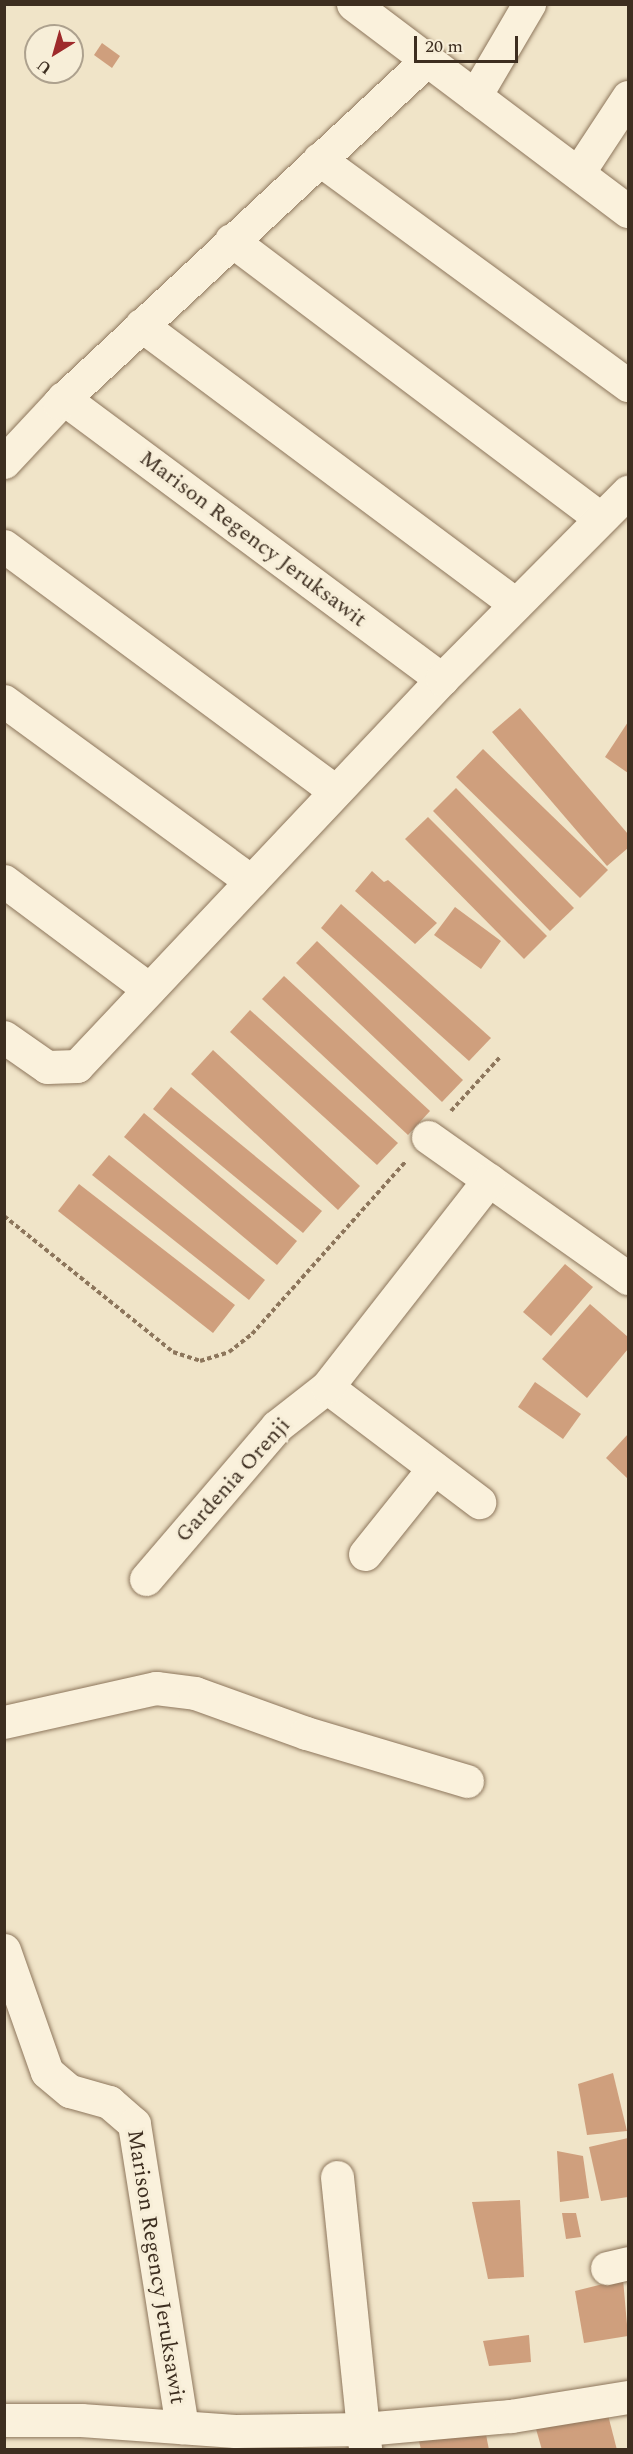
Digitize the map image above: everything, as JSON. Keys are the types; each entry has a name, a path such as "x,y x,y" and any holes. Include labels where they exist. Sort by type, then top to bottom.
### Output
{"street":[{"path":"475,96 529,4"},
{"path":"366,8 427,60 628,211"},
{"path":"4,462 63,398 427,60"},
{"path":"578,173 628,97"},
{"path":"319,159 628,385"},
{"path":"231,240 599,517"},
{"path":"141,325 514,604"},
{"name":"Marison Regency Jeruksawit","path":"63,398 442,679"},
{"path":"4,1037 47,1067 77,1066 442,679 599,517 628,492"},
{"path":"4,546 336,791"},
{"path":"4,701 251,881"},
{"path":"4,881 149,990"},
{"path":"428,1137 628,1278"},
{"name":"Gardenia Orenji","path":"146,1579 281,1422 327,1387 489,1180"},
{"path":"327,1387 479,1502"},
{"path":"365,1554 434,1468"},
{"path":"4,1722 156,1688 195,1693 306,1733 467,1781"},
{"name":"Marison Regency Jeruksawit","path":"4,1950 47,2072 70,2091 109,2102 134,2124 182,2427"},
{"path":"337,2177 365,2439"},
{"path":"4,2420 81,2420 365,2439 628,2397"}],"path":[{"path":"4,1216 173,1352 200,1361 229,1352 252,1334 501,1056"}],"building":[{"path":"102,43 120,56 112,68 94,55"},
{"path":"520,708 628,834 628,848 607,866 492,732"},
{"path":"628,722 628,773 605,757"},
{"path":"483,749 608,870 580,898 456,777"},
{"path":"456,788 574,908 550,931 433,811"},
{"path":"428,817 547,936 524,959 405,839"},
{"path":"372,871 384,882 388,880 437,923 415,944 355,891"},
{"path":"341,904 491,1038 469,1061 321,928"},
{"path":"455,907 501,941 481,969 434,935"},
{"path":"317,941 463,1080 442,1102 296,963"},
{"path":"284,976 430,1111 408,1135 262,999"},
{"path":"250,1010 398,1143 377,1165 230,1032"},
{"path":"213,1050 360,1186 338,1210 191,1074"},
{"path":"171,1087 322,1211 303,1233 153,1109"},
{"path":"144,1113 297,1241 277,1265 124,1137"},
{"path":"109,1155 265,1280 249,1300 92,1175"},
{"path":"79,1184 235,1305 213,1333 58,1211"},
{"path":"565,1264 593,1287 551,1336 523,1312"},
{"path":"590,1304 628,1337 628,1349 587,1398 542,1359"},
{"path":"535,1382 581,1414 563,1439 518,1407"},
{"path":"628,1434 628,1479 606,1458"},
{"path":"613,2073 627,2131 587,2135 578,2084"},
{"path":"628,2138 628,2197 601,2201 589,2147"},
{"path":"557,2151 583,2156 589,2198 560,2202"},
{"path":"520,2200 524,2277 488,2279 472,2202"},
{"path":"562,2213 576,2213 581,2237 566,2239"},
{"path":"623,2279 628,2336 584,2343 575,2291"},
{"path":"529,2335 531,2362 489,2366 483,2341"},
{"path":"607,2411 617,2450 542,2450 536,2429"},
{"path":"484,2424 489,2450 421,2450 418,2436"}]}
